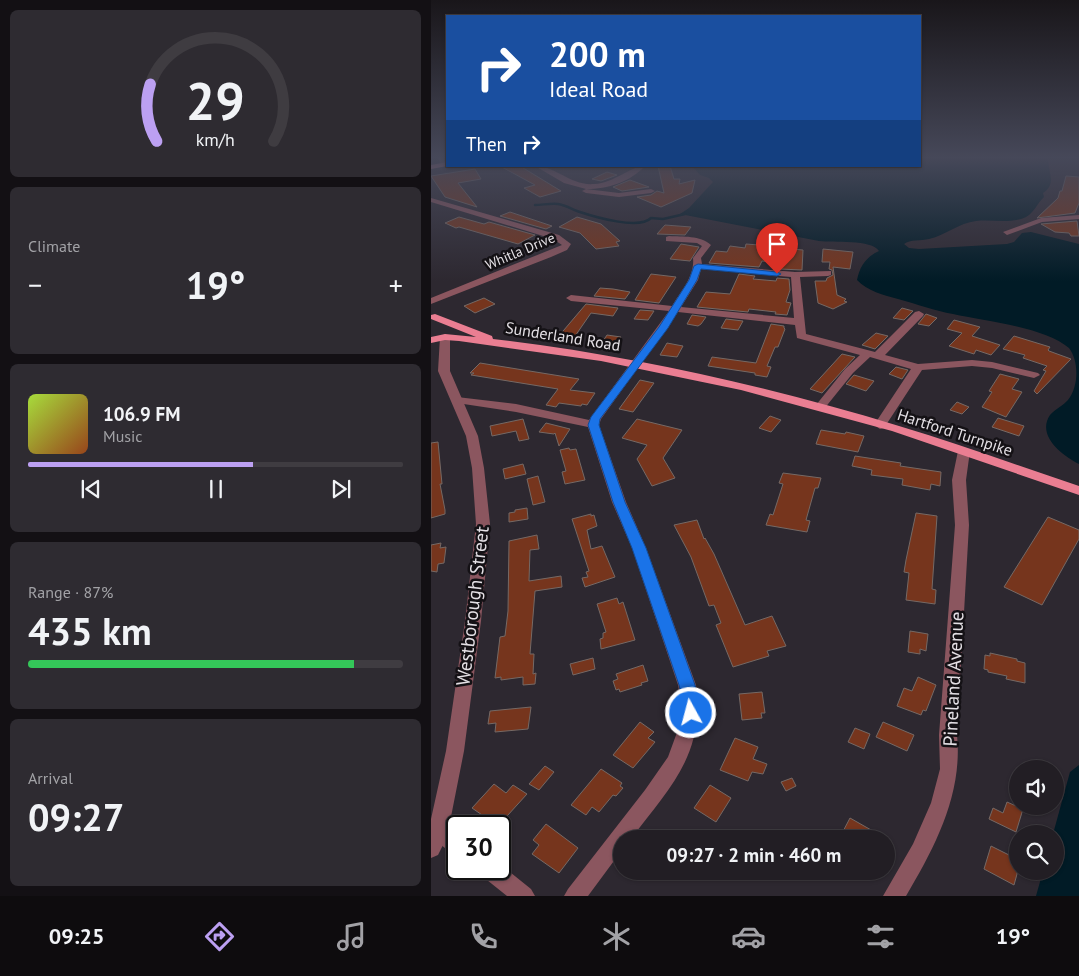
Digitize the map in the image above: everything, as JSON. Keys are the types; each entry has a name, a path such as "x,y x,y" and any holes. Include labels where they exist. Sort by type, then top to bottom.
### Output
{"main road":[{"path":"433,316 442,326 436,337"},
{"path":"433,316 476,332 495,342"},
{"name":"Sunderland Road","path":"436,337 495,342 637,365 820,407"},
{"name":"Hartford Turnpike","path":"820,407 964,451 1079,492"}],"street":[{"name":"Whitla Drive","path":"431,200 556,237 567,244 564,248 548,256 431,301"},
{"path":"1007,232 1041,220 1079,217"},
{"path":"575,896 665,780 682,750 690,726 691,700 687,685 639,548 619,502 593,425 595,419 637,365 693,280 698,266 697,258 707,244 689,240 669,239"},
{"path":"698,266 795,275 829,273"},
{"path":"795,275 801,336 918,367 972,363 992,365 1034,375"},
{"path":"571,298 799,322"},
{"path":"820,407 849,371 873,355 919,314"},
{"name":"Westborough Street","path":"435,839 455,752 473,620 483,524 478,468 472,436 444,371 436,337"},
{"path":"880,425 918,367"},
{"path":"457,400 530,410 593,425"},
{"name":"Pineland Avenue","path":"894,896 911,869 933,825 944,791 949,767 949,725 962,525 959,480 964,451"},
{"path":"503,880 524,896"}],"water":[{"path":"698,198 1043,198 1032,213 1020,219 970,222 926,240 909,241 904,244 909,248 919,249 1007,244 1014,242 1022,233 1031,232 1079,244 1079,464 1059,451 1049,438 1046,430 1050,415 1068,400 1076,381 1075,360 1069,348 1045,335 1030,330 939,311 871,290 857,280 864,262 879,251 875,247 852,242 819,241 680,214"},
{"path":"1079,765 1079,896 1036,896 1040,880 1064,880 1064,825 1055,825 1058,815 1064,815 1064,794 1070,772"}],"building":[{"path":"448,198 470,198 477,207"},
{"path":"639,198 681,198 661,207"},
{"path":"1058,198 1079,198 1075,213 1037,218"},
{"path":"510,212 552,226 546,229 500,216"},
{"path":"459,217 484,224 489,222 535,235 518,244 459,227 456,228 445,223"},
{"path":"577,217 601,224 620,241 616,242 619,246 596,249 580,233 559,227"},
{"path":"1077,221 1079,236 1055,232 1041,224"},
{"path":"665,225 691,227 685,235 657,234"},
{"path":"764,236 782,240 780,248 803,250 802,270 780,269 783,263 762,261 759,267 709,263 716,251 727,252 730,246 745,248 746,244 759,245"},
{"path":"681,244 699,247 690,261 670,259"},
{"path":"823,249 853,252 850,269 833,267 837,295 846,299 844,301 847,302 833,309 818,303 815,281 826,281 827,278 833,275 832,270 829,269 830,262 822,262"},
{"path":"651,274 676,277 659,303 635,300"},
{"path":"739,274 755,276 753,279 776,281 777,278 789,279 790,290 786,302 791,303 787,315 749,309 748,312 697,307 706,292 730,294"},
{"path":"600,288 630,292 625,299 594,296"},
{"path":"484,298 495,304 475,313 464,306"},
{"path":"586,304 618,308 613,316 591,313 573,339 558,337"},
{"path":"902,308 913,311 904,320 893,318"},
{"path":"640,310 654,311 648,320 634,319"},
{"path":"926,314 937,318 929,326 918,324"},
{"path":"692,315 706,317 698,326 687,324"},
{"path":"726,319 743,321 738,330 721,328"},
{"path":"954,320 980,327 972,336 1000,345 991,355 976,350 974,354 949,346 962,333 947,329"},
{"path":"771,324 784,326 785,329 778,347 775,347 767,366 771,367 767,377 755,375 755,373 708,366 712,357 756,363"},
{"path":"876,333 888,336 875,349 862,345"},
{"path":"607,335 621,337 615,346 601,344"},
{"path":"1014,336 1050,347 1049,351 1071,359 1037,394 1034,391 1046,371 1043,370 1047,366 1023,358 1025,355 1003,349"},
{"path":"667,343 683,346 677,357 660,355"},
{"path":"842,354 855,357 822,393 810,389"},
{"path":"480,363 579,379 570,390 595,393 587,405 559,403 556,407 546,405 558,389 471,375 474,373 470,373"},
{"path":"896,367 908,370 902,379 889,374"},
{"path":"1000,374 1019,379 1012,389 1022,392 1006,417 982,407 992,392 989,391"},
{"path":"854,375 874,381 866,391 846,384"},
{"path":"640,380 654,383 633,412 619,409"},
{"path":"957,402 969,407 962,414 950,410"},
{"path":"770,416 781,420 771,432 759,428"},
{"path":"998,418 1024,426 1019,436 992,427"},
{"path":"523,419 529,439 519,441 516,431 492,436 490,426"},
{"path":"637,419 682,430 663,458 675,478 652,486 637,459 647,445 622,438"},
{"path":"546,423 570,429 559,446 555,433 539,432"},
{"path":"821,430 864,436 858,452 816,444"},
{"path":"438,442 442,484 440,484 445,514 431,518 431,443"},
{"path":"569,448 570,450 576,449 585,480 565,484 562,472 566,471 560,450"},
{"path":"855,456 901,463 900,466 941,472 940,486 931,484 930,490 902,485 903,479 871,475 872,470 852,466"},
{"path":"523,464 526,474 505,479 503,469"},
{"path":"783,473 821,478 818,488 815,488 806,520 810,521 807,532 766,525 770,514 773,515 783,484 779,483"},
{"path":"538,476 545,502 533,505 527,479"},
{"path":"527,508 528,519 509,522 509,513"},
{"path":"916,513 937,516 932,589 936,590 935,604 906,600 909,573 904,572"},
{"path":"591,514 591,516 594,515 597,526 587,530 591,549 602,546 615,577 585,587 582,578 588,577 586,572 589,571 572,519"},
{"path":"1048,517 1079,530 1079,539 1042,605 1004,587"},
{"path":"697,520 704,539 714,554 745,625 772,616 786,646 767,651 769,656 733,667 716,625 721,623 714,605 709,606 691,557 674,525"},
{"path":"537,535 539,549 530,550 529,581 561,576 562,587 535,591 530,654 534,654 533,674 536,673 535,684 523,685 523,677 501,680 501,677 495,678 500,637 505,636 508,611 509,541"},
{"path":"441,543 440,548 446,547 444,563 438,564 437,572 431,571 431,545"},
{"path":"617,598 619,604 623,602 635,640 601,649 600,639 603,638 603,633 606,632 597,604"},
{"path":"910,631 928,634 926,651 920,649 920,654 908,652"},
{"path":"990,653 1017,659 1017,661 1025,663 1025,683 1006,679 1007,676 988,672 988,670 984,669 985,655 990,656"},
{"path":"593,658 595,669 573,675 570,664"},
{"path":"643,665 648,681 641,683 642,685 620,692 619,689 616,690 613,681 618,679 616,674"},
{"path":"918,677 936,685 926,711 923,710 921,715 897,706 904,688 912,691"},
{"path":"762,692 765,713 761,713 762,718 742,720 739,694"},
{"path":"531,707 528,729 495,732 496,723 488,724 490,711"},
{"path":"640,722 654,732 648,738 655,742 633,768 613,755"},
{"path":"883,722 914,735 907,751 876,737"},
{"path":"855,728 870,734 864,749 848,742"},
{"path":"735,738 758,747 753,759 767,764 763,774 752,772 748,781 720,770"},
{"path":"545,766 554,772 539,790 529,784"},
{"path":"601,769 622,783 620,786 623,788 616,796 613,795 599,812 592,807 586,815 571,805"},
{"path":"792,778 796,786 786,791 781,782"},
{"path":"494,784 506,793 513,785 527,794 508,815 482,815 472,808"},
{"path":"710,785 731,798 716,822 694,808"},
{"path":"1007,802 1009,803 1009,815 1021,815 1018,825 1009,825 1009,829 989,819 993,808 1003,813"},
{"path":"850,818 871,830 844,830"},
{"path":"546,824 578,848 559,873 532,854 539,845 533,840"},
{"path":"991,846 1009,855 1009,880 1015,880 1014,885 984,869"}],"waterway":[{"path":"535,205 561,205 596,217 627,223 637,223 651,218 663,219 685,214"}],"route":[{"path":"691,713 691,700 687,685 639,548 619,502 593,425 595,419 663,328 693,280 698,266 777,274"}]}
